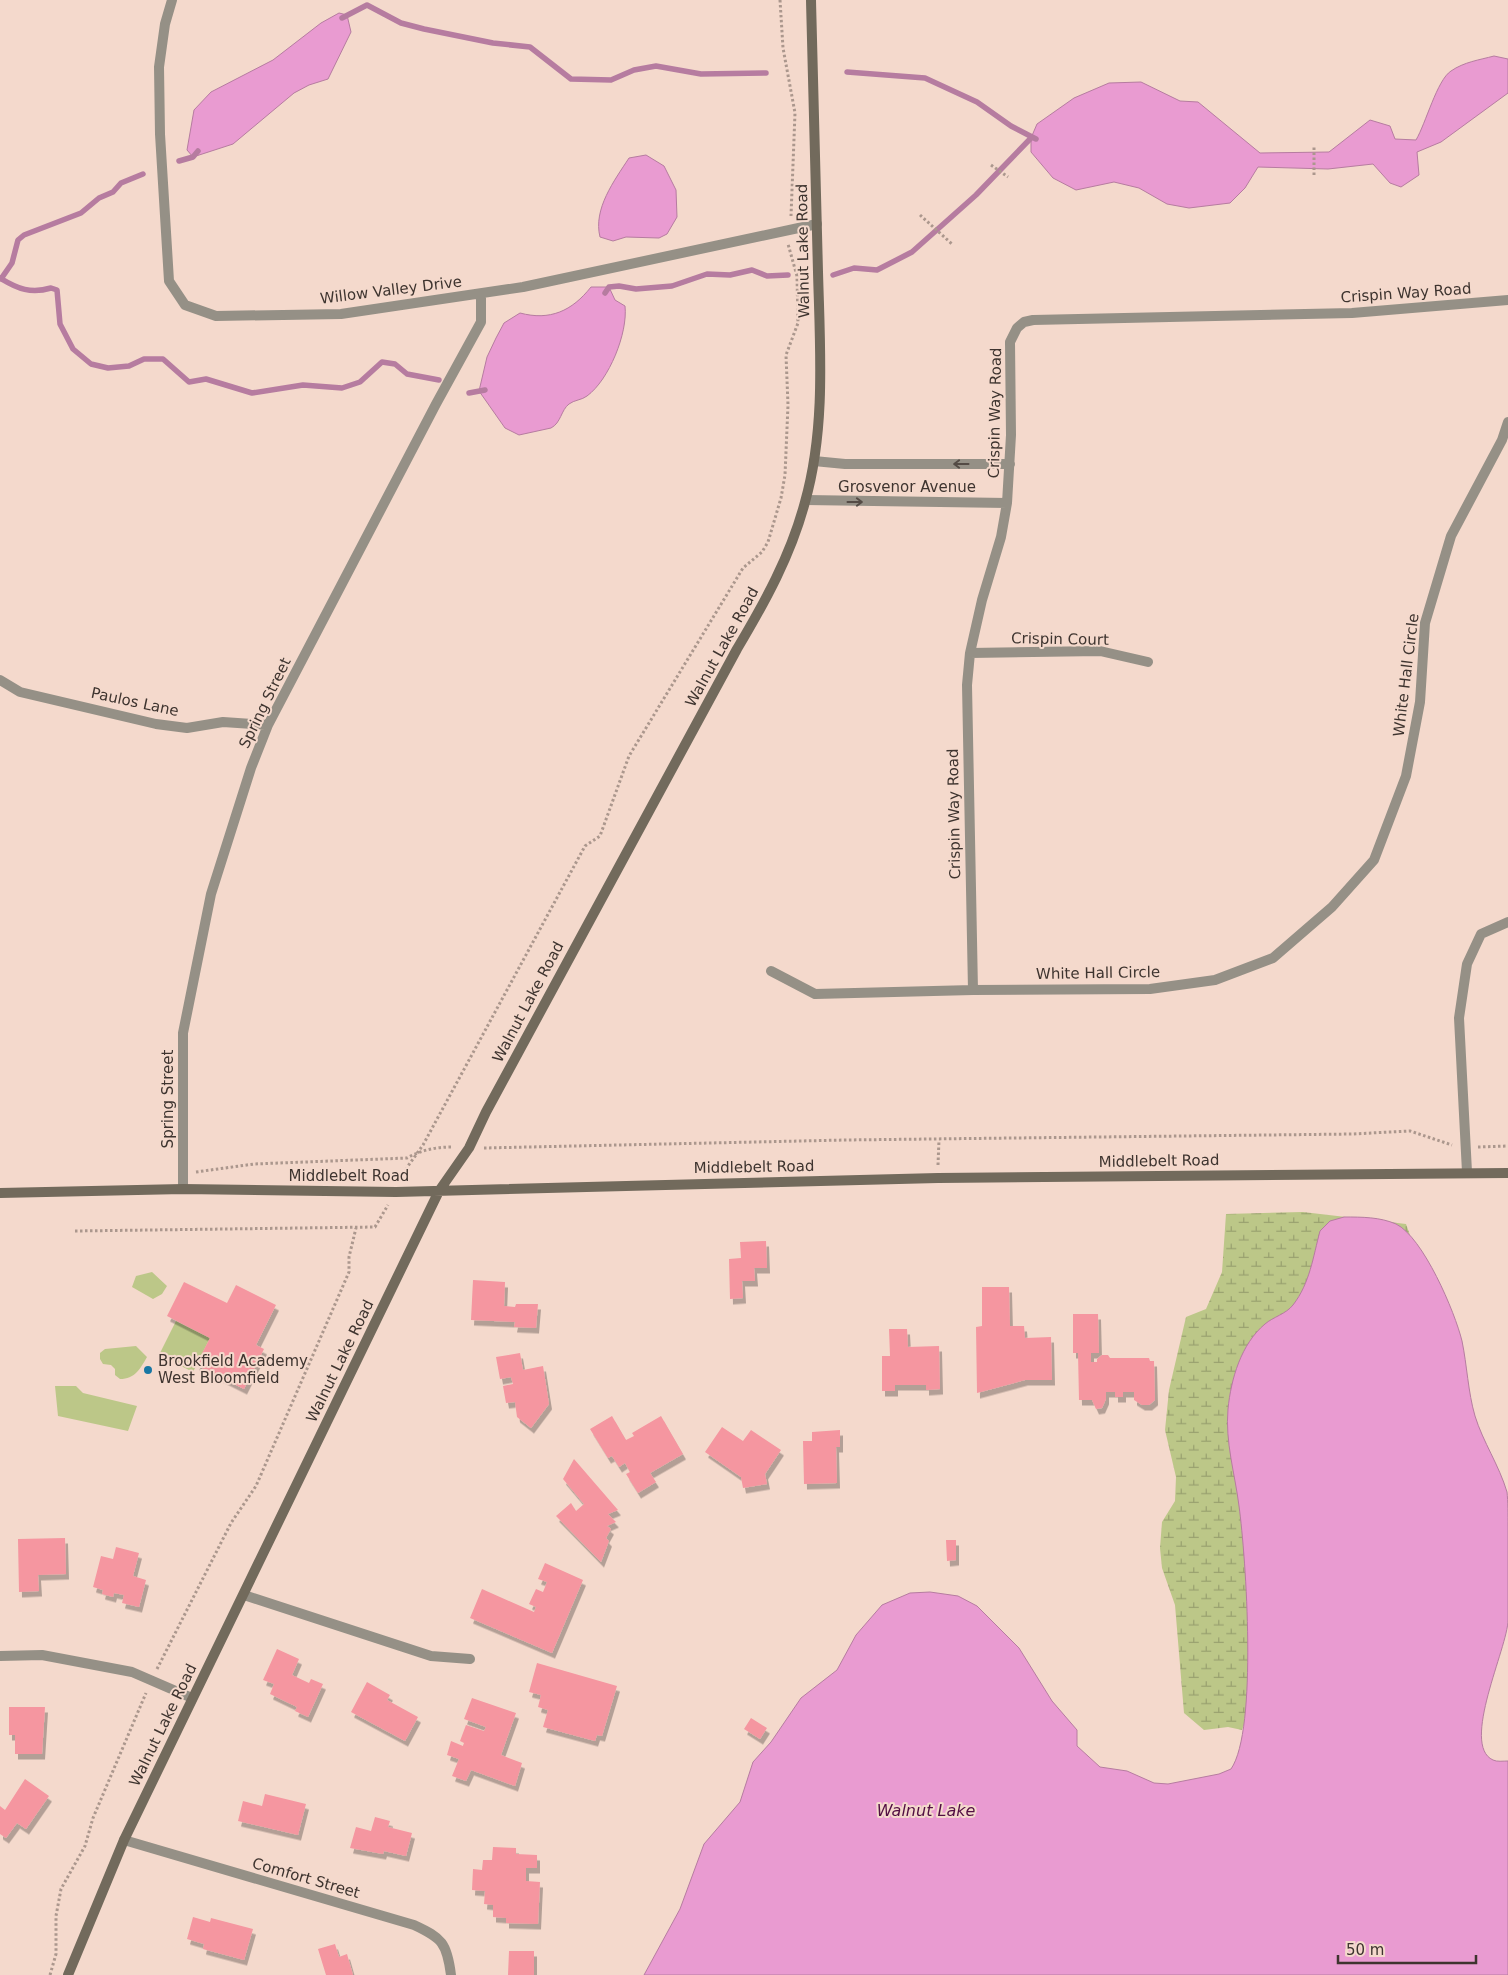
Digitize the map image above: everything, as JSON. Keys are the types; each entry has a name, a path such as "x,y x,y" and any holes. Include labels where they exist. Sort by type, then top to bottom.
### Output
{"street":[{"name":"Willow Valley Drive","path":"172,0 165,24 159,67 161,144 169,281 185,305 216,316 342,314 481,294 817,224"},
{"name":"Walnut Lake Road","path":"68,1975 124,1840 439,1191 469,1148 486,1112 786,560 806,500 814,461 819,400 817,224 811,0"},
{"name":"Spring Street","path":"183,1190 183,1033 211,894 251,768 268,725 436,404 482,322 481,294"},
{"name":"Crispin Way Road","path":"973,990 967,686 970,653 982,600 1001,536 1007,503 1010,464 1010,342 1017,328 1024,322 1352,313 1508,300"},
{"name":"White Hall Circle","path":"771,971 815,994 973,990 1150,989 1215,980 1273,958 1332,907 1374,860 1406,776 1420,702 1425,622 1451,536 1502,440 1508,422"},
{"name":"Grosvenor Avenue","path":"814,461 845,464 1010,464"},
{"name":"Grosvenor Avenue","path":"806,500 1007,503"},
{"name":"Crispin Court","path":"970,653 1100,651 1148,662"},
{"name":"Paulos Lane","path":"0,680 20,692 156,724 186,728 222,722 268,725"},
{"path":"1467,1172 1459,1018 1467,964 1481,934 1508,922"},
{"name":"Middlebelt Road","path":"0,1193 183,1190 396,1192 938,1178 1508,1173"},
{"path":"244,1595 431,1656 470,1659"},
{"path":"0,1656 42,1655 132,1672 192,1698"},
{"name":"Comfort Street","path":"124,1840 414,1925 438,1936 449,1956 451,1975"}],"path":[{"path":"183,1174 254,1164 407,1158 423,1146 585,846 600,836 629,756 743,568 762,552 768,542 781,498 785,475 788,405 786,355 798,323 797,276 787,246 792,206 795,113 783,48 780,0"},
{"path":"1314,147 1314,175"},
{"path":"991,165 1008,177"},
{"path":"920,215 952,244"},
{"path":"417,1152 440,1147 1352,1134 1410,1130 1458,1147 1508,1146"},
{"path":"938,1178 939,1140"},
{"path":"75,1231 375,1227 417,1152"},
{"path":"50,1975 58,1943 56,1916 59,1896 85,1846 104,1793 152,1680 231,1523 256,1486 349,1272 349,1258 356,1228"}],"green space":[{"path":"1303,1212 1406,1224 1410,1235 1242,1730 1228,1727 1204,1730 1184,1713 1175,1605 1162,1568 1160,1548 1162,1522 1175,1501 1176,1477 1165,1430 1169,1390 1186,1317 1206,1309 1222,1272 1226,1214"},
{"path":"152,1272 167,1286 162,1294 153,1299 132,1287 136,1276"},
{"path":"176,1321 210,1338 193,1372 159,1355"},
{"path":"136,1346 147,1357 133,1375 125,1379 120,1379 115,1375 115,1369 111,1365 103,1364 100,1359 100,1353 105,1349"},
{"path":"55,1386 76,1386 83,1393 137,1406 128,1431 58,1416"}],"water":[{"path":"339,13 347,15 351,32 328,79 309,85 294,93 233,144 193,157 187,150 194,110 211,92 273,60 321,23"},
{"path":"1494,56 1508,59 1508,93 1441,142 1417,152 1419,175 1401,187 1390,183 1373,164 1328,169 1258,167 1245,188 1230,203 1189,208 1167,204 1139,188 1114,182 1076,190 1053,178 1031,152 1031,138 1037,124 1074,98 1109,83 1141,82 1180,101 1198,102 1260,153 1329,152 1370,120 1390,126 1395,139 1416,140 1436,92 1446,76 1461,65"},
{"path":"646,155 664,166 676,190 677,217 667,234 659,238 626,237 613,241 600,237 599,216 611,186 629,158"},
{"path":"591,287 609,287 615,300 625,306 625,317 620,342 603,379 587,396 569,404 557,423 551,428 519,435 505,428 479,391 487,357 504,323 520,313 541,316 560,312 576,302"},
{"name":"Walnut Lake","path":"1344,1217 1364,1217 1396,1224 1417,1244 1427,1259 1453,1312 1462,1341 1475,1416 1507,1492 1508,1620 1488,1694 1481,1736 1484,1751 1493,1760 1508,1761 1508,1975 644,1975 680,1909 704,1844 740,1802 753,1762 771,1742 801,1698 837,1670 856,1635 882,1605 910,1593 930,1592 958,1596 977,1606 1019,1648 1052,1701 1077,1730 1077,1746 1100,1767 1127,1771 1154,1783 1168,1784 1219,1774 1231,1769 1239,1749 1245,1719 1248,1642 1242,1530 1227,1421 1232,1386 1244,1352 1257,1332 1265,1324 1290,1308 1299,1297 1310,1270 1320,1231 1330,1221"}],"building":[{"path":"766,1241 767,1268 754,1268 755,1281 742,1281 743,1298 730,1299 729,1259 741,1258 740,1242"},
{"path":"473,1280 505,1282 504,1306 515,1307 516,1304 538,1304 536,1328 514,1327 515,1322 471,1320"},
{"path":"184,1282 227,1303 236,1285 276,1305 256,1345 264,1349 244,1389 196,1365 210,1338 167,1316"},
{"path":"982,1287 1009,1287 1010,1326 1024,1326 1025,1338 1051,1337 1052,1380 1025,1380 977,1393 976,1327 982,1326"},
{"path":"1073,1314 1098,1314 1099,1353 1091,1353 1091,1362 1097,1362 1097,1359 1102,1355 1108,1355 1110,1358 1149,1358 1150,1361 1154,1361 1155,1400 1149,1405 1142,1405 1134,1400 1134,1392 1123,1392 1123,1397 1115,1397 1115,1392 1106,1392 1106,1399 1102,1408 1096,1409 1092,1400 1079,1400 1078,1353 1073,1353"},
{"path":"889,1329 907,1329 908,1347 939,1346 940,1389 926,1390 926,1385 895,1385 895,1391 882,1391 882,1356 890,1356"},
{"path":"520,1353 523,1370 543,1366 549,1404 531,1428 517,1417 515,1402 506,1403 503,1386 513,1384 511,1377 500,1379 496,1357"},
{"path":"612,1416 626,1440 634,1436 632,1433 661,1416 683,1454 650,1473 656,1482 638,1493 626,1474 630,1472 625,1463 619,1467 612,1456 608,1458 590,1429"},
{"path":"722,1427 743,1441 751,1430 781,1450 765,1474 767,1484 743,1488 741,1477 705,1452"},
{"path":"840,1430 840,1447 836,1447 837,1483 804,1484 803,1441 812,1441 812,1432"},
{"path":"574,1459 618,1510 608,1514 616,1522 607,1526 611,1529 606,1538 609,1541 601,1562 556,1516 571,1503 576,1511 584,1504 563,1479"},
{"path":"65,1538 66,1574 38,1575 39,1591 19,1592 18,1539"},
{"path":"946,1540 956,1540 956,1560 947,1561"},
{"path":"116,1547 139,1553 133,1576 146,1580 139,1607 122,1603 124,1595 114,1593 113,1597 102,1594 103,1590 93,1587 101,1556 113,1559"},
{"path":"545,1563 583,1580 552,1653 470,1618 482,1589 534,1612 536,1607 529,1604 536,1589 543,1592 547,1582 538,1579"},
{"path":"277,1649 299,1659 292,1675 309,1683 311,1679 323,1684 308,1717 295,1711 297,1707 270,1694 274,1684 263,1680"},
{"path":"537,1663 617,1686 602,1736 597,1735 595,1741 543,1727 548,1710 538,1707 541,1695 529,1692"},
{"path":"367,1682 390,1695 387,1700 418,1717 405,1741 351,1712"},
{"path":"472,1698 516,1713 501,1755 522,1763 515,1786 471,1770 466,1781 452,1776 459,1759 447,1755 451,1741 463,1746 464,1743 460,1741 466,1725 484,1731 486,1727 464,1719"},
{"path":"9,1707 45,1707 42,1754 15,1754 15,1735 9,1735"},
{"path":"751,1718 767,1728 760,1739 744,1729"},
{"path":"25,1779 49,1796 26,1829 17,1823 6,1838 0,1834 0,1806 5,1810"},
{"path":"265,1794 306,1804 298,1835 238,1821 243,1801 262,1806"},
{"path":"375,1817 390,1821 388,1827 412,1833 406,1856 384,1851 383,1854 350,1848 356,1827 371,1831"},
{"path":"493,1847 516,1848 516,1854 537,1855 537,1868 526,1868 526,1881 540,1882 538,1924 506,1923 506,1918 493,1917 493,1905 484,1904 485,1891 472,1890 473,1869 482,1870 483,1860 492,1860"},
{"path":"193,1917 210,1922 211,1918 253,1929 244,1960 203,1949 204,1944 187,1939"},
{"path":"335,1944 339,1957 347,1954 353,1975 326,1975 318,1949"},
{"path":"509,1951 534,1951 534,1975 508,1975"}],"waterway":[{"path":"342,18 367,5 401,23 424,29 493,43 530,47 571,79 611,80 634,70 656,66 701,74 766,73"},
{"path":"847,72 925,78 977,102 1011,126 1036,139"},
{"path":"833,275 854,268 877,270 912,252 976,195 1031,138"},
{"path":"179,161 193,157 198,151"},
{"path":"1,279 12,263 18,240 24,235 81,213 99,198 113,192 121,183 143,174"},
{"path":"605,293 609,287 619,286 636,289 672,286 707,274 730,275 752,270 767,276 788,275"},
{"path":"0,278 25,289 37,291 51,288 57,290 60,324 73,349 91,364 108,368 129,366 144,359 163,359 189,382 206,379 252,393 303,385 342,388 360,382 382,362 395,364 407,374 439,380"},
{"path":"469,393 485,390"}],"place":[{"name":"Brookfield Academy West Bloomfield","path":"148,1370"}]}
